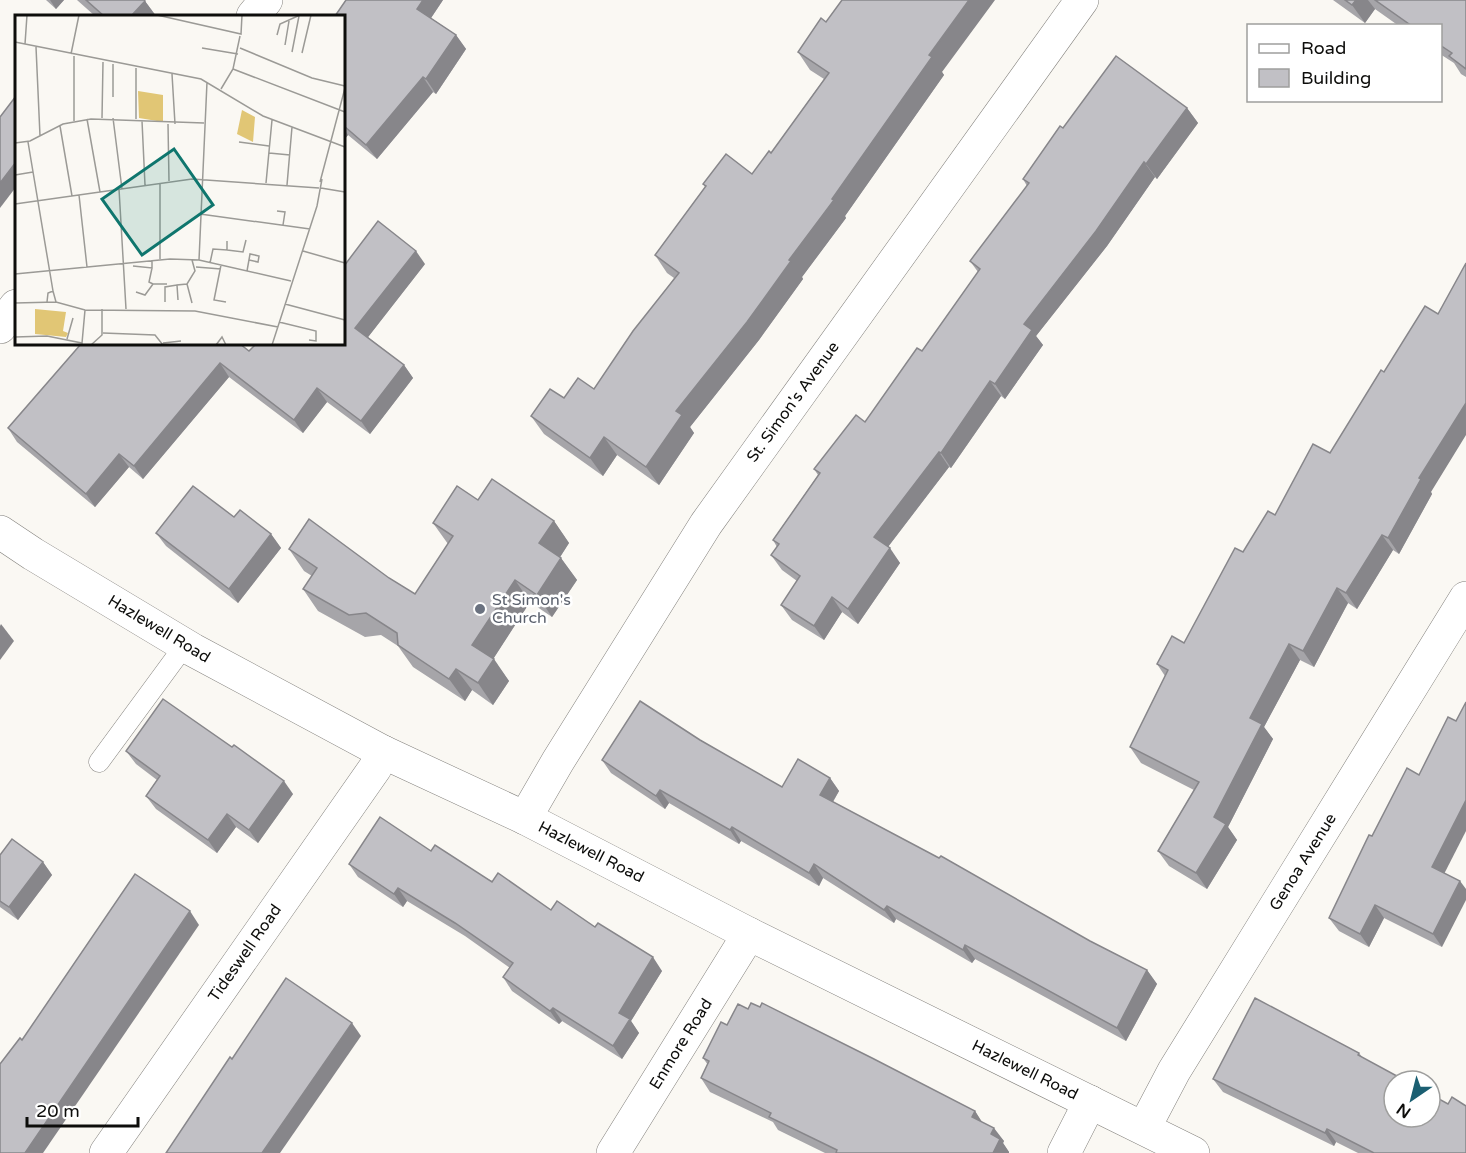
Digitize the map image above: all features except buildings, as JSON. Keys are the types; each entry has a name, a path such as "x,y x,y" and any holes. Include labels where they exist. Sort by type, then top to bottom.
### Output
{"street":[{"path":"254,15 266,0"},
{"name":"St. Simon's Avenue","path":"525,818 535,798 706,524 1082,0"},
{"path":"0,327 15,307"},
{"name":"Hazlewell Road","path":"0,532 185,645 384,752 525,818 749,934 1193,1153"},
{"name":"Genoa Avenue","path":"1144,1128 1174,1071 1466,598"},
{"name":"Tideswell Road","path":"106,1153 384,752"},
{"name":"Enmore Road","path":"613,1153 749,934"},
{"path":"1064,1153 1090,1102"}],"lane":[{"path":"99,762 185,645"}],"place":[{"name":"St Simon's Church","path":"480,609"}]}
